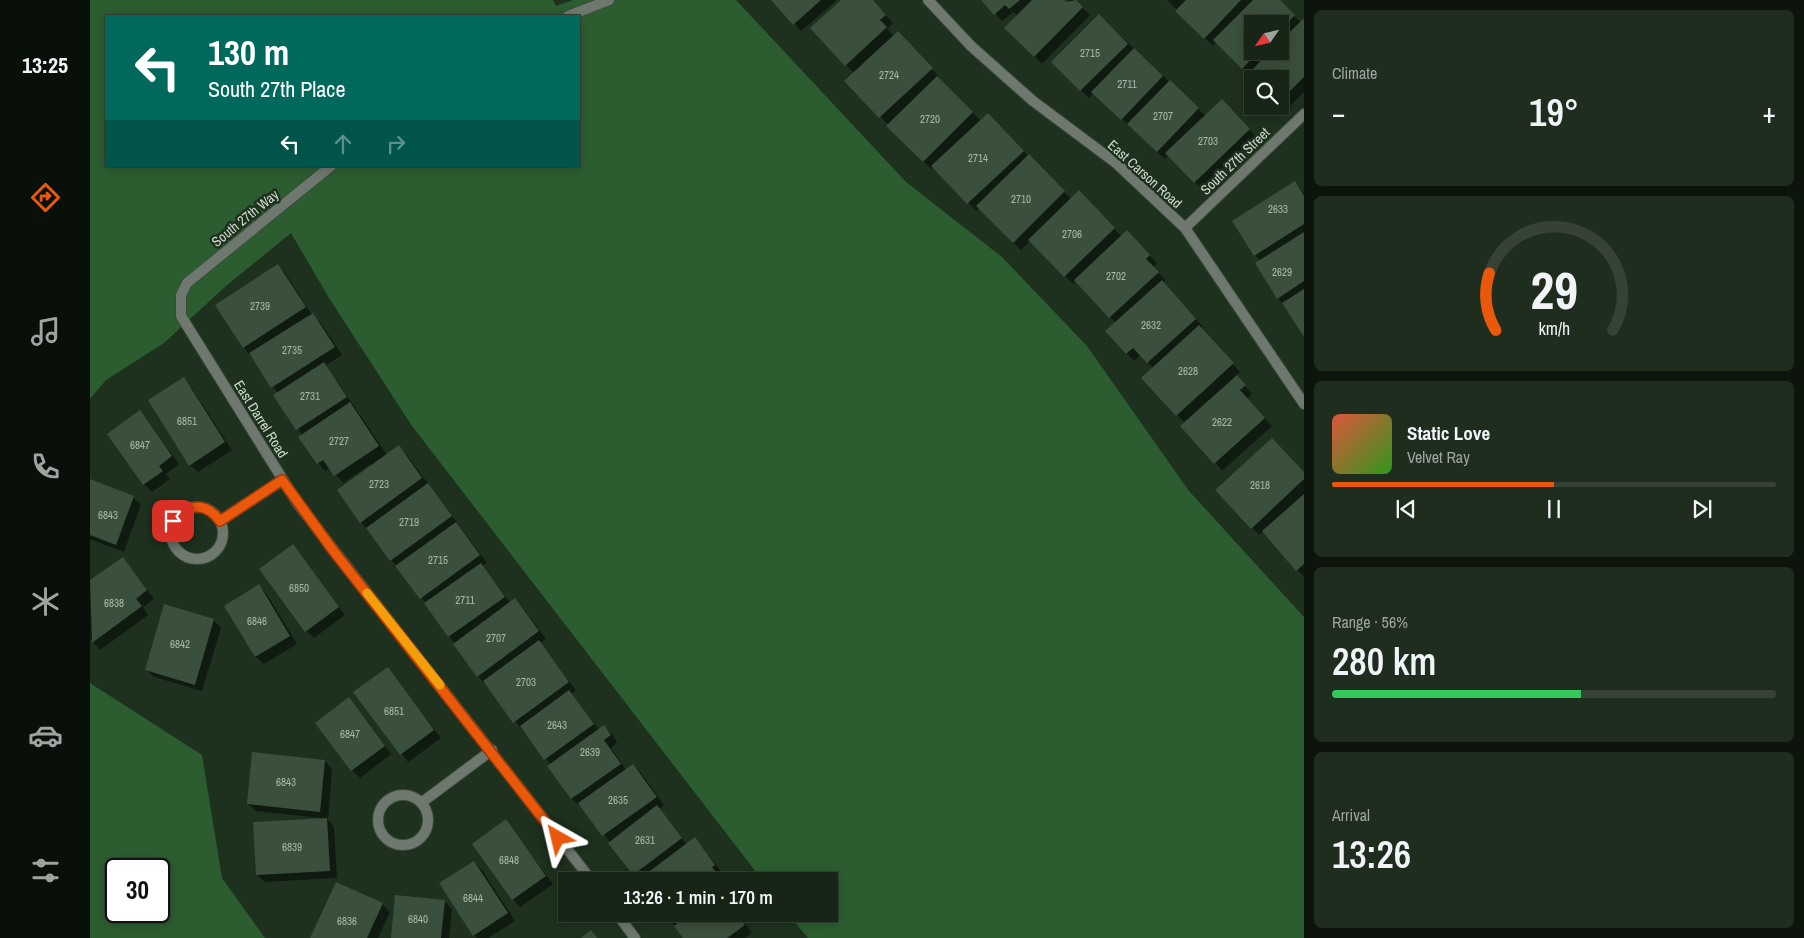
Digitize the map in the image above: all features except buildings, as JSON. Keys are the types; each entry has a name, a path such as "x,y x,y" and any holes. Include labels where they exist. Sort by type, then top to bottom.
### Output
{"street":[{"path":"571,15 609,0"},
{"name":"East Carson Road","path":"928,0 971,46 1033,101 1116,163 1185,228 1304,404"},
{"name":"South 27th Street","path":"1185,228 1304,114"},
{"name":"South 27th Way","path":"181,296 187,283 330,167"},
{"name":"East Darrel Road","path":"181,296 181,316 282,480 332,549 492,750 585,872"},
{"path":"220,521 282,480"},
{"path":"196,506 206,508 220,521 222,540 218,549 202,559 183,556 171,540 170,530 173,521 187,508 196,506"},
{"path":"422,804 492,750"},
{"path":"400,795 412,797 422,804 427,814 427,826 421,837 412,843 400,845 388,840 381,831 378,820 380,808 389,799 400,795"},
{"path":"623,922 635,938"}],"green space":[{"path":"90,0 553,0 556,6 573,0 736,0 906,182 1002,257 1087,346 1189,491 1304,617 1304,938 808,938 795,922 838,922 838,872 756,872 412,426 329,298 291,233 226,286 164,343 106,380 90,399"},
{"path":"90,683 202,755 222,878 265,938 90,938"}],"slow traffic":[{"path":"367,593 440,685"}],"route":[{"path":"173,521 179,513 187,508 196,506 206,508 214,513 220,521 282,480 332,549 492,750 558,838"}]}
